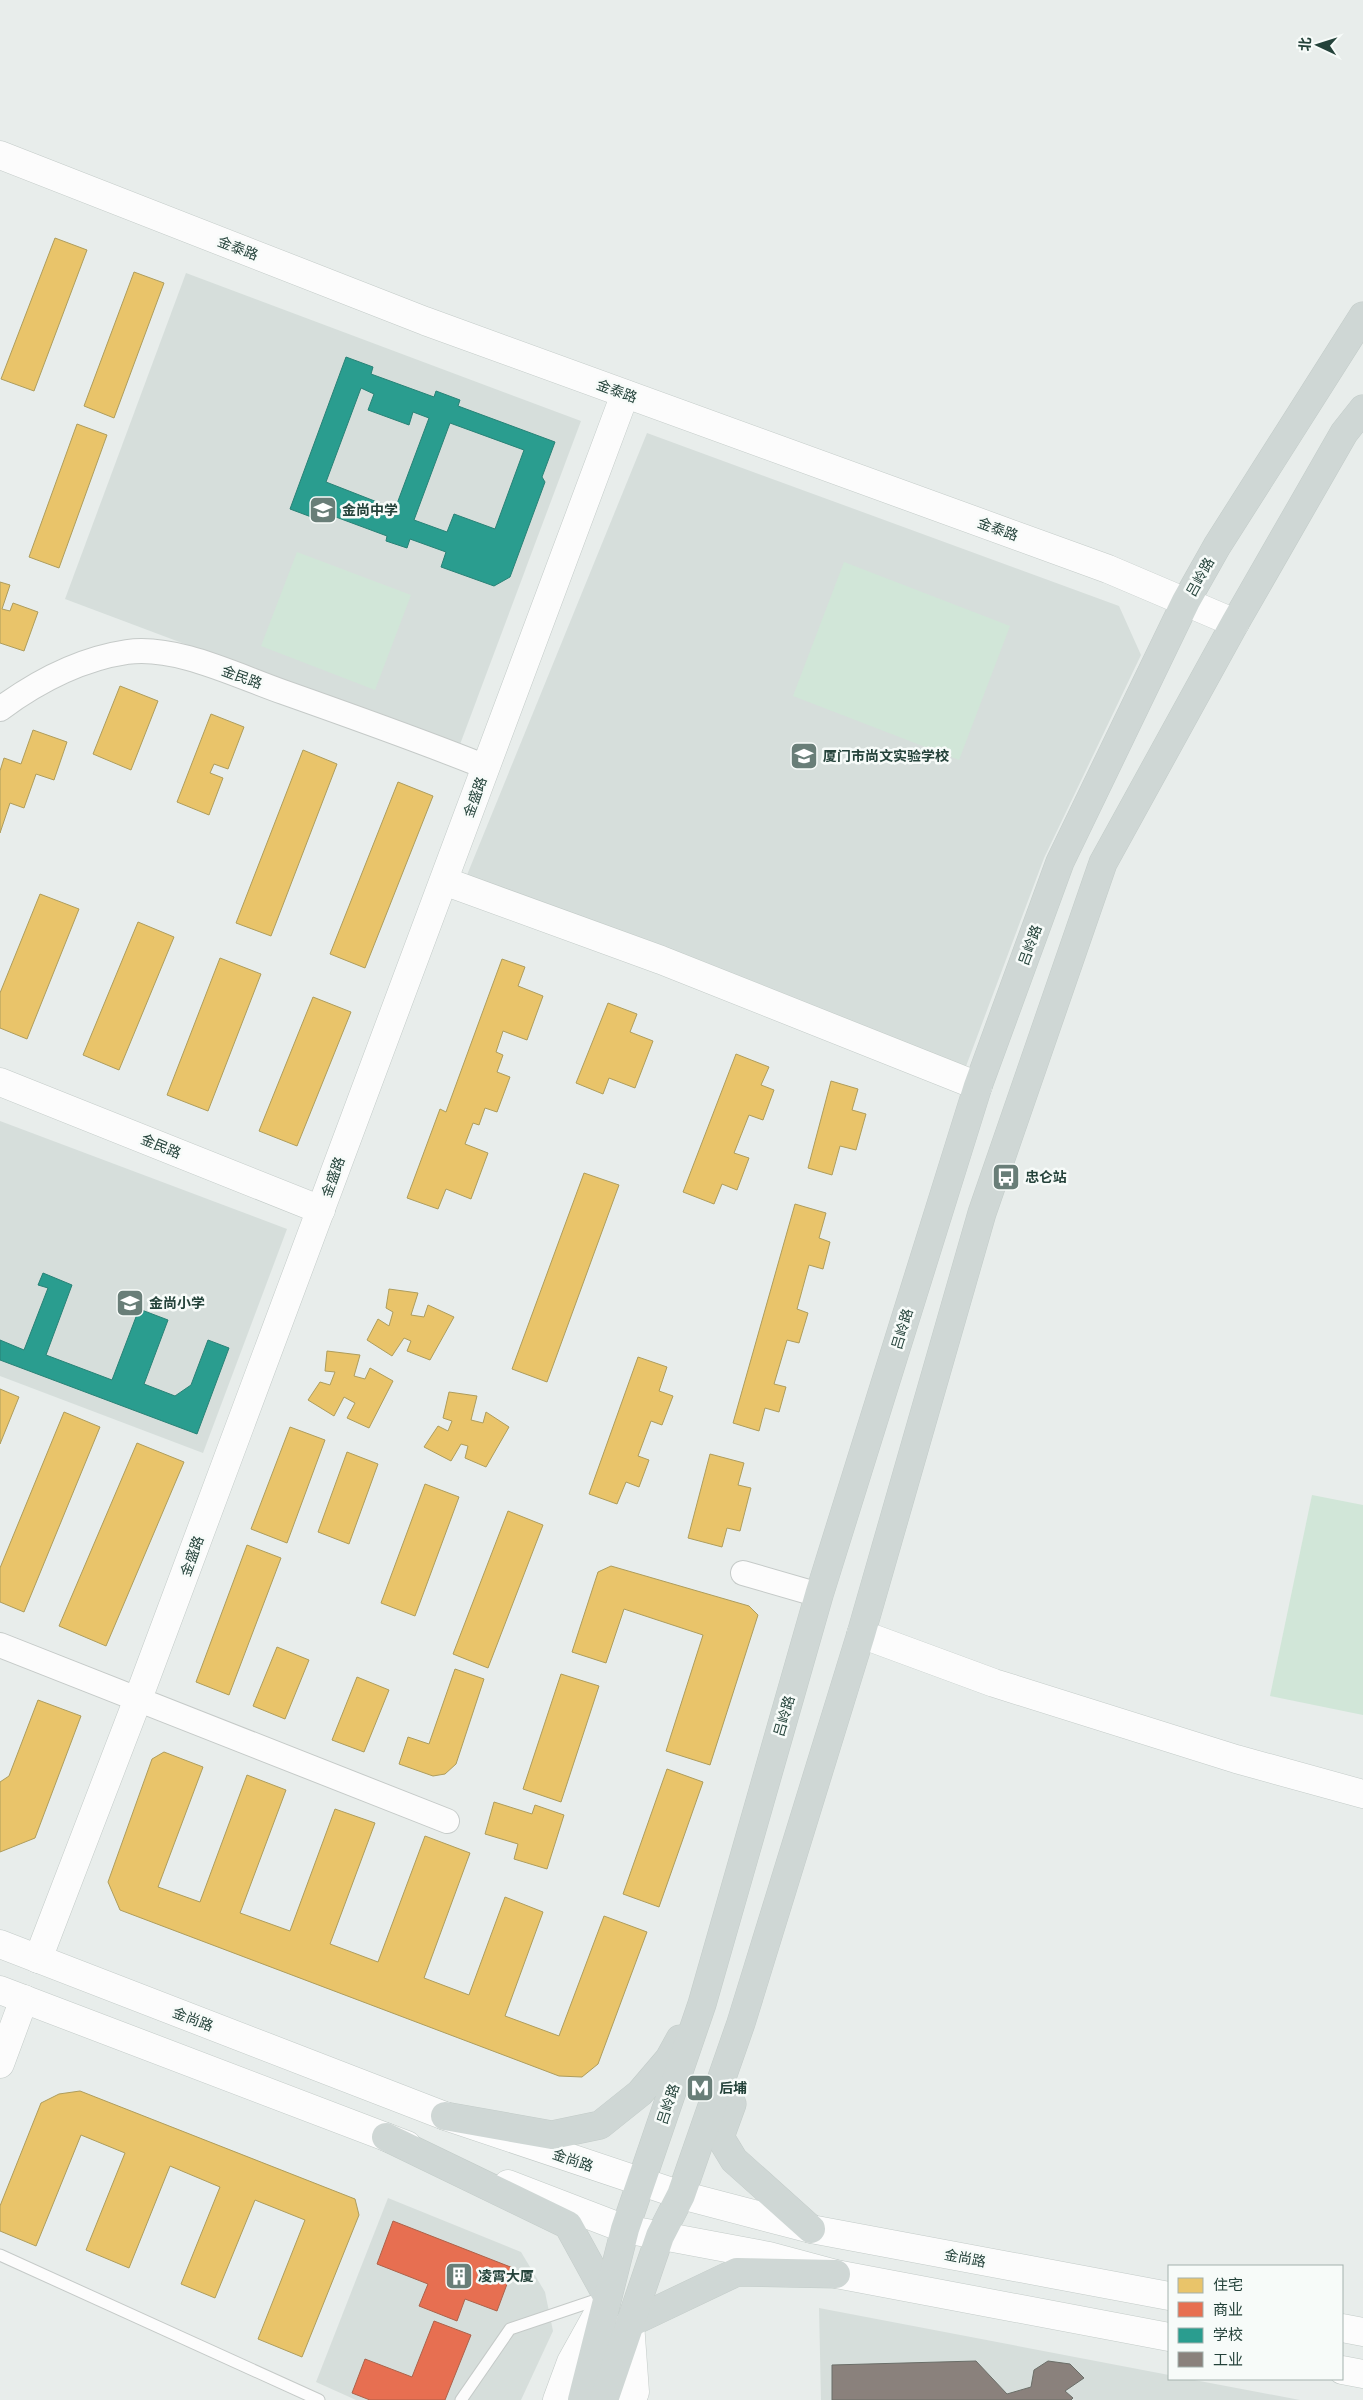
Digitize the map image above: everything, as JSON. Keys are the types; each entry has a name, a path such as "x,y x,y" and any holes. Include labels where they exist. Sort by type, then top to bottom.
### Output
{"main road":[{"name":"吕岭路","path":"582,2400 625,2229 702,2004 819,1595 978,1086 1060,862 1186,601 1217,546 1363,316"},
{"path":"604,2400 660,2236 681,2195 741,2023 861,1634 982,1213 1104,863 1235,622 1344,434 1363,409"},
{"path":"445,2116 552,2135 600,2125 640,2093 669,2059 702,2004"},
{"path":"741,2023 738,2090 720,2137 734,2160 812,2229"},
{"path":"386,2137 568,2225 607,2296"},
{"path":"630,2323 737,2272 836,2274"}],"street":[{"name":"金泰路","path":"0,155 425,321 1108,569 1235,622"},
{"name":"金盛路","path":"38,1959 138,1700 625,394"},
{"name":"金民路","path":"0,709 32,687 71,667 127,652 177,654 403,734 486,767"},
{"path":"444,881 661,960 978,1086"},
{"name":"金民路","path":"0,1082 321,1210"},
{"path":"743,1573 819,1595"},
{"path":"861,1634 994,1683 1236,1760 1363,1794"},
{"path":"0,1645 447,1822"},
{"name":"金尚路","path":"0,1944 445,2116 681,2195 812,2229 1168,2296"},
{"path":"0,2064 12,1994 625,2229 769,2256 836,2274 1168,2337"},
{"path":"557,2400 571,2362 607,2296"},
{"path":"630,2323 635,2392 632,2400"},
{"path":"1343,2328 1363,2332"},
{"path":"1343,2370 1363,2374"}],"lane":[{"path":"0,2255 319,2400"},
{"path":"461,2400 510,2329 607,2296"}],"shaded area":[{"name":"金尚中学","path":"186,273 581,421 459,747 65,599"},
{"name":"厦门市尚文实验学校","path":"647,433 1119,606 1141,655 1044,858 965,1069 467,875"},
{"name":"金尚小学","path":"0,1121 287,1229 203,1453 0,1376"},
{"path":"388,2198 521,2252 545,2292 553,2331 521,2400 356,2400 316,2382"},
{"path":"819,2308 1168,2375 1168,2380 1194,2380 1300,2400 821,2400"}],"green space":[{"path":"297,552 411,595 375,690 261,646"},
{"path":"844,562 1010,626 959,760 793,696"},
{"path":"1312,1495 1363,1505 1363,1715 1270,1696"}],"building: 住宅":[{"path":"55,238 87,250 34,391 1,379"},
{"path":"134,272 164,283 114,418 84,406"},
{"path":"77,424 107,435 59,568 29,557"},
{"path":"0,582 10,585 2,609 10,611 13,603 38,612 24,651 0,643"},
{"path":"120,686 158,701 131,770 93,754"},
{"path":"211,714 244,727 228,769 214,764 210,773 223,778 209,815 177,802"},
{"path":"33,730 67,742 54,780 36,774 24,808 10,803 0,833 0,771 4,758 21,764"},
{"path":"303,750 337,764 271,936 236,923"},
{"path":"398,782 433,796 365,968 330,954"},
{"path":"40,894 79,909 27,1039 0,1028 0,993"},
{"path":"138,922 174,937 119,1070 83,1055"},
{"path":"220,958 261,974 208,1111 167,1095"},
{"path":"502,959 525,967 518,986 543,996 527,1040 503,1031 496,1052 503,1055 497,1072 510,1077 497,1112 485,1108 479,1125 473,1123 465,1144 488,1153 471,1199 446,1189 438,1209 407,1198 440,1109 446,1112"},
{"path":"313,997 351,1012 297,1146 259,1131"},
{"path":"608,1003 637,1014 630,1032 653,1041 635,1088 609,1078 603,1094 576,1083"},
{"path":"736,1054 769,1067 761,1085 774,1090 763,1120 749,1115 734,1153 749,1158 737,1190 722,1184 714,1204 683,1192"},
{"path":"831,1081 858,1089 852,1110 866,1114 856,1150 840,1146 832,1175 808,1168"},
{"path":"584,1173 619,1185 547,1382 512,1369"},
{"path":"795,1204 826,1213 819,1238 830,1242 823,1269 809,1265 797,1309 808,1313 799,1343 787,1340 774,1384 786,1387 779,1412 765,1408 759,1431 733,1423"},
{"path":"389,1289 418,1293 411,1315 424,1317 428,1305 454,1317 430,1360 407,1351 411,1341 404,1338 392,1356 367,1340 378,1319 389,1326 393,1312 386,1308"},
{"path":"327,1351 360,1355 354,1376 365,1379 370,1368 393,1381 369,1428 347,1418 355,1403 344,1397 334,1416 308,1400 320,1382 330,1385 335,1372 325,1371"},
{"path":"638,1357 667,1367 659,1391 673,1396 662,1425 651,1421 638,1456 649,1460 639,1487 626,1482 617,1504 589,1494"},
{"path":"0,1389 19,1397 0,1444"},
{"path":"449,1392 477,1396 471,1420 483,1423 486,1412 509,1427 486,1467 465,1458 468,1446 461,1444 451,1461 424,1447 438,1426 448,1431 452,1421 443,1418"},
{"path":"64,1412 100,1427 24,1612 0,1602 0,1568"},
{"path":"290,1427 325,1440 287,1543 251,1529"},
{"path":"137,1443 184,1462 106,1646 59,1626"},
{"path":"347,1452 378,1464 349,1544 318,1532"},
{"path":"710,1454 744,1463 738,1485 751,1488 740,1531 727,1528 722,1547 688,1538"},
{"path":"425,1484 459,1497 415,1616 381,1603"},
{"path":"508,1511 543,1525 488,1668 453,1654"},
{"path":"247,1545 281,1558 229,1695 196,1682"},
{"path":"611,1566 749,1606 758,1615 710,1765 666,1751 703,1635 624,1609 606,1663 572,1652 598,1572"},
{"path":"277,1647 309,1660 285,1719 253,1706"},
{"path":"455,1669 484,1679 456,1764 445,1774 433,1776 399,1764 408,1737 429,1744"},
{"path":"561,1674 599,1686 561,1802 523,1789"},
{"path":"357,1677 389,1690 364,1752 332,1740"},
{"path":"38,1700 81,1716 35,1838 0,1852 0,1782 9,1776"},
{"path":"164,1752 203,1767 158,1887 200,1902 247,1775 286,1790 240,1913 290,1931 335,1809 375,1823 330,1944 378,1962 425,1836 470,1853 424,1978 469,1995 505,1897 543,1912 505,2016 559,2036 604,1916 647,1932 598,2064 582,2077 559,2076 120,1910 108,1882 152,1759"},
{"path":"667,1769 703,1782 659,1907 623,1894"},
{"path":"494,1802 532,1814 535,1805 564,1815 547,1869 514,1859 518,1844 485,1834"},
{"path":"80,2091 355,2199 359,2215 302,2357 258,2339 305,2220 255,2200 215,2298 181,2284 220,2187 170,2166 129,2268 86,2250 125,2153 81,2135 36,2246 0,2231 0,2206 41,2103 59,2094"}],"building: 商业":[{"name":"凌霄大厦","path":"393,2221 513,2268 497,2311 465,2299 457,2321 419,2306 428,2284 377,2264"},
{"path":"434,2321 471,2335 445,2400 370,2400 352,2393 365,2359 412,2377"}],"building: 学校":[{"path":"346,357 373,367 371,374 434,397 436,391 460,400 458,406 555,442 542,477 545,482 510,577 494,586 441,567 446,552 410,539 407,548 386,541 387,536 317,510 314,518 290,509","holes":["361,388 374,394 368,410 409,425 413,412 429,418 395,509 326,482","450,423 524,450 495,529 454,514 447,532 414,520"]},
{"path":"43,1273 72,1285 46,1355 112,1380 139,1309 168,1320 144,1384 175,1396 191,1385 208,1340 229,1348 197,1434 0,1360 0,1340 24,1350 48,1288 38,1285"}],"building: 工业":[{"path":"976,2361 1007,2394 1031,2387 1034,2370 1048,2361 1070,2364 1084,2378 1065,2391 1073,2398 1071,2400 832,2400 832,2365"}],"place":[{"name":"金尚中学","path":"323,510"},
{"name":"厦门市尚文实验学校","path":"804,756"},
{"name":"忠仑站","path":"1006,1177"},
{"name":"金尚小学","path":"130,1303"},
{"name":"后埔","path":"700,2088"},
{"name":"凌霄大厦","path":"459,2276"}]}
